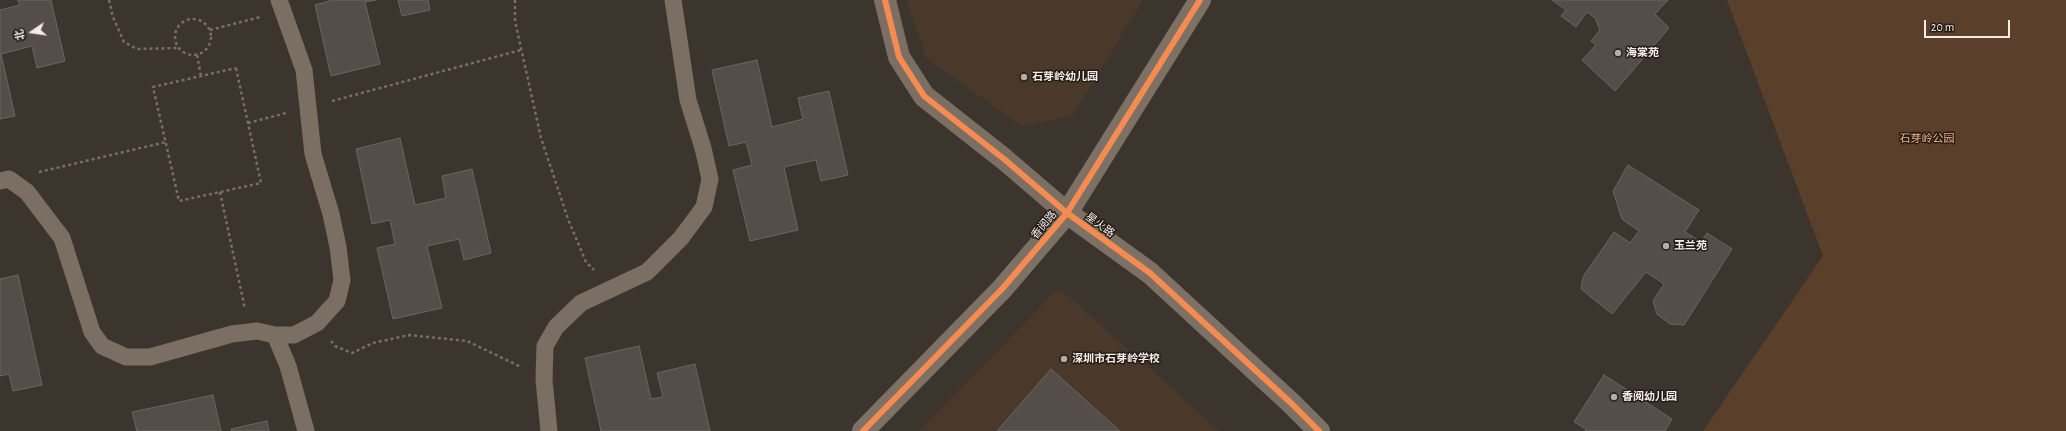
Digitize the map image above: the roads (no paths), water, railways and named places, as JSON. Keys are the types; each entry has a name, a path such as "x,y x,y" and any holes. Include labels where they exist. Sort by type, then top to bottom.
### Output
{"street":[{"name":"星火路","path":"885,0 899,57 924,96 1004,159 1067,213 1150,273 1285,397 1319,431"},
{"name":"香阅路","path":"863,431 1002,289 1067,213 1200,0"}],"lane":[{"path":"549,431 544,380 545,346 556,327 581,303 612,290 646,272 681,238 704,207 710,179 703,148 688,100 673,0"},
{"path":"5,180 27,192 62,238 92,332 102,346 126,357 150,356 232,334 257,330 275,335 294,335 317,323 337,301 342,280 338,247 313,154 304,70 281,6"},
{"path":"275,335 288,366 306,431"}],"place":[{"name":"海棠苑","path":"1618,53"},
{"name":"石芽岭幼儿园","path":"1024,77"},
{"name":"玉兰苑","path":"1666,246"},
{"name":"深圳市石芽岭学校","path":"1064,359"},
{"name":"香阅幼儿园","path":"1614,397"}],"park label":[{"name":"石芽岭公园","path":"1927,139"}]}
